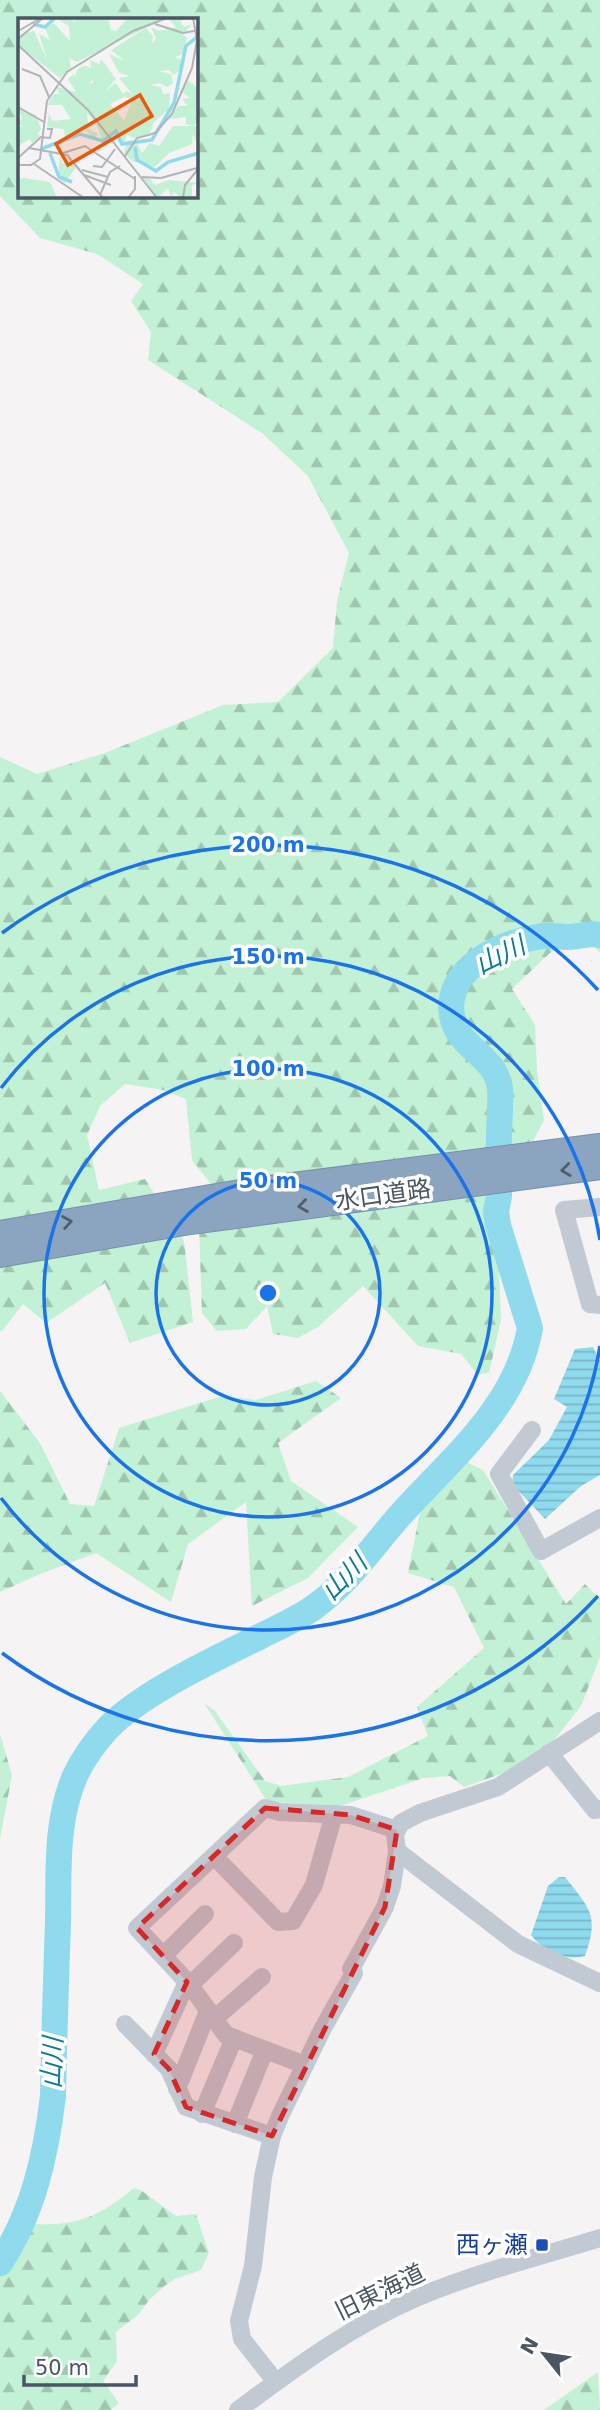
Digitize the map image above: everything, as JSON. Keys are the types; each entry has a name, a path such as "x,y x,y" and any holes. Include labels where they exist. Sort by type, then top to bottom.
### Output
{"highway":[{"name":"水口道路","path":"533,1165 600,1147"},
{"name":"水口道路","path":"0,1234 246,1192 533,1165 600,1166"},
{"name":"水口道路","path":"0,1254 467,1173"}],"street":[{"path":"600,1207 564,1210 590,1304 600,1305"},
{"path":"532,1430 499,1474 541,1551 600,1518"},
{"path":"275,2382 242,2339 239,2321 253,2266 263,2177 272,2136 305,2065 354,1973 351,1969 385,1907 392,1886 397,1851 395,1834 401,1823 420,1813 498,1787 600,1721"},
{"path":"549,1753 595,1810 600,1809"},
{"path":"305,2065 222,2031 188,1984 137,1928 265,1808 280,1812 351,1815 397,1830"},
{"path":"214,1856 278,1922 293,1921 314,1885 334,1814"},
{"path":"397,1851 518,1944 600,1983"},
{"path":"163,1956 205,1914"},
{"path":"154,2054 188,1984 234,1943"},
{"path":"177,2089 211,2015 262,1977"},
{"path":"125,2024 169,2069 186,2108 272,2136"},
{"path":"202,2114 234,2038"},
{"path":"235,2124 265,2050"},
{"name":"旧東海道","path":"239,2410 336,2341 415,2299 470,2278 600,2238"}],"highlighted area":[{"path":"265,1808 351,1815 397,1830 385,1907 272,2136 186,2107 169,2069 154,2054 187,1982 137,1928"}],"green space":[{"path":"0,0 600,0 600,953 581,932 550,953 512,989 535,1025 537,1070 544,1120 523,1161 495,1231 501,1320 489,1373 477,1374 461,1354 418,1346 363,1286 318,1327 298,1338 273,1334 267,1306 246,1329 217,1331 202,1313 199,1225 212,1185 192,1160 186,1099 163,1090 125,1084 100,1106 87,1135 99,1190 145,1179 184,1241 193,1322 130,1343 105,1283 46,1323 23,1304 0,1331 0,757 37,774 105,753 223,705 278,702 333,648 337,601 349,553 308,476 262,433 148,360 151,332 131,301 143,284 97,254 40,238 0,196"},
{"path":"316,1381 341,1398 278,1443 291,1481 358,1527 308,1578 252,1606 246,1502 188,1544 171,1602 96,1553 0,1592 0,1391 40,1443 70,1504 94,1506 119,1428 222,1396 256,1400"},
{"path":"464,1461 483,1470 566,1604 585,1584 600,1599 600,1657 581,1706 552,1743 509,1771 464,1787 450,1776 424,1778 340,1806 274,1802 265,1798 204,1703 215,1711 265,1781 281,1786 348,1777 428,1736 417,1707 484,1648 454,1587 408,1573 422,1502"},
{"path":"0,1734 12,1775 0,1839"},
{"path":"134,2188 176,2216 196,2214 209,2253 201,2270 175,2279 163,2287 139,2314 116,2332 117,2361 103,2381 119,2403 111,2410 0,2410 0,2276 32,2224 63,2223 87,2218"},
{"path":"598,2372 600,2410 544,2410"}],"water":[{"path":"593,1347 600,1361 600,1475 581,1486 545,1519 512,1484 513,1475 549,1440 567,1407 554,1399 575,1349"},
{"path":"559,1877 565,1877 590,1913 592,1931 585,1956 555,1954 531,1935 548,1886"}],"waterway":[{"name":"山川","path":"0,2263 29,2204 42,2162 50,2118 53,2096 59,1848 64,1811 75,1776 103,1733 140,1702 159,1689 294,1619 326,1598 350,1575 403,1512 480,1429 512,1382 523,1356 530,1328 496,1212 499,1196 500,1089 492,1068 469,1045 456,1027 452,1016 452,999 457,984 467,971 479,960 510,944 542,936 600,935"}],"place":[{"name":"西ヶ瀬","path":"542,2245"}]}
